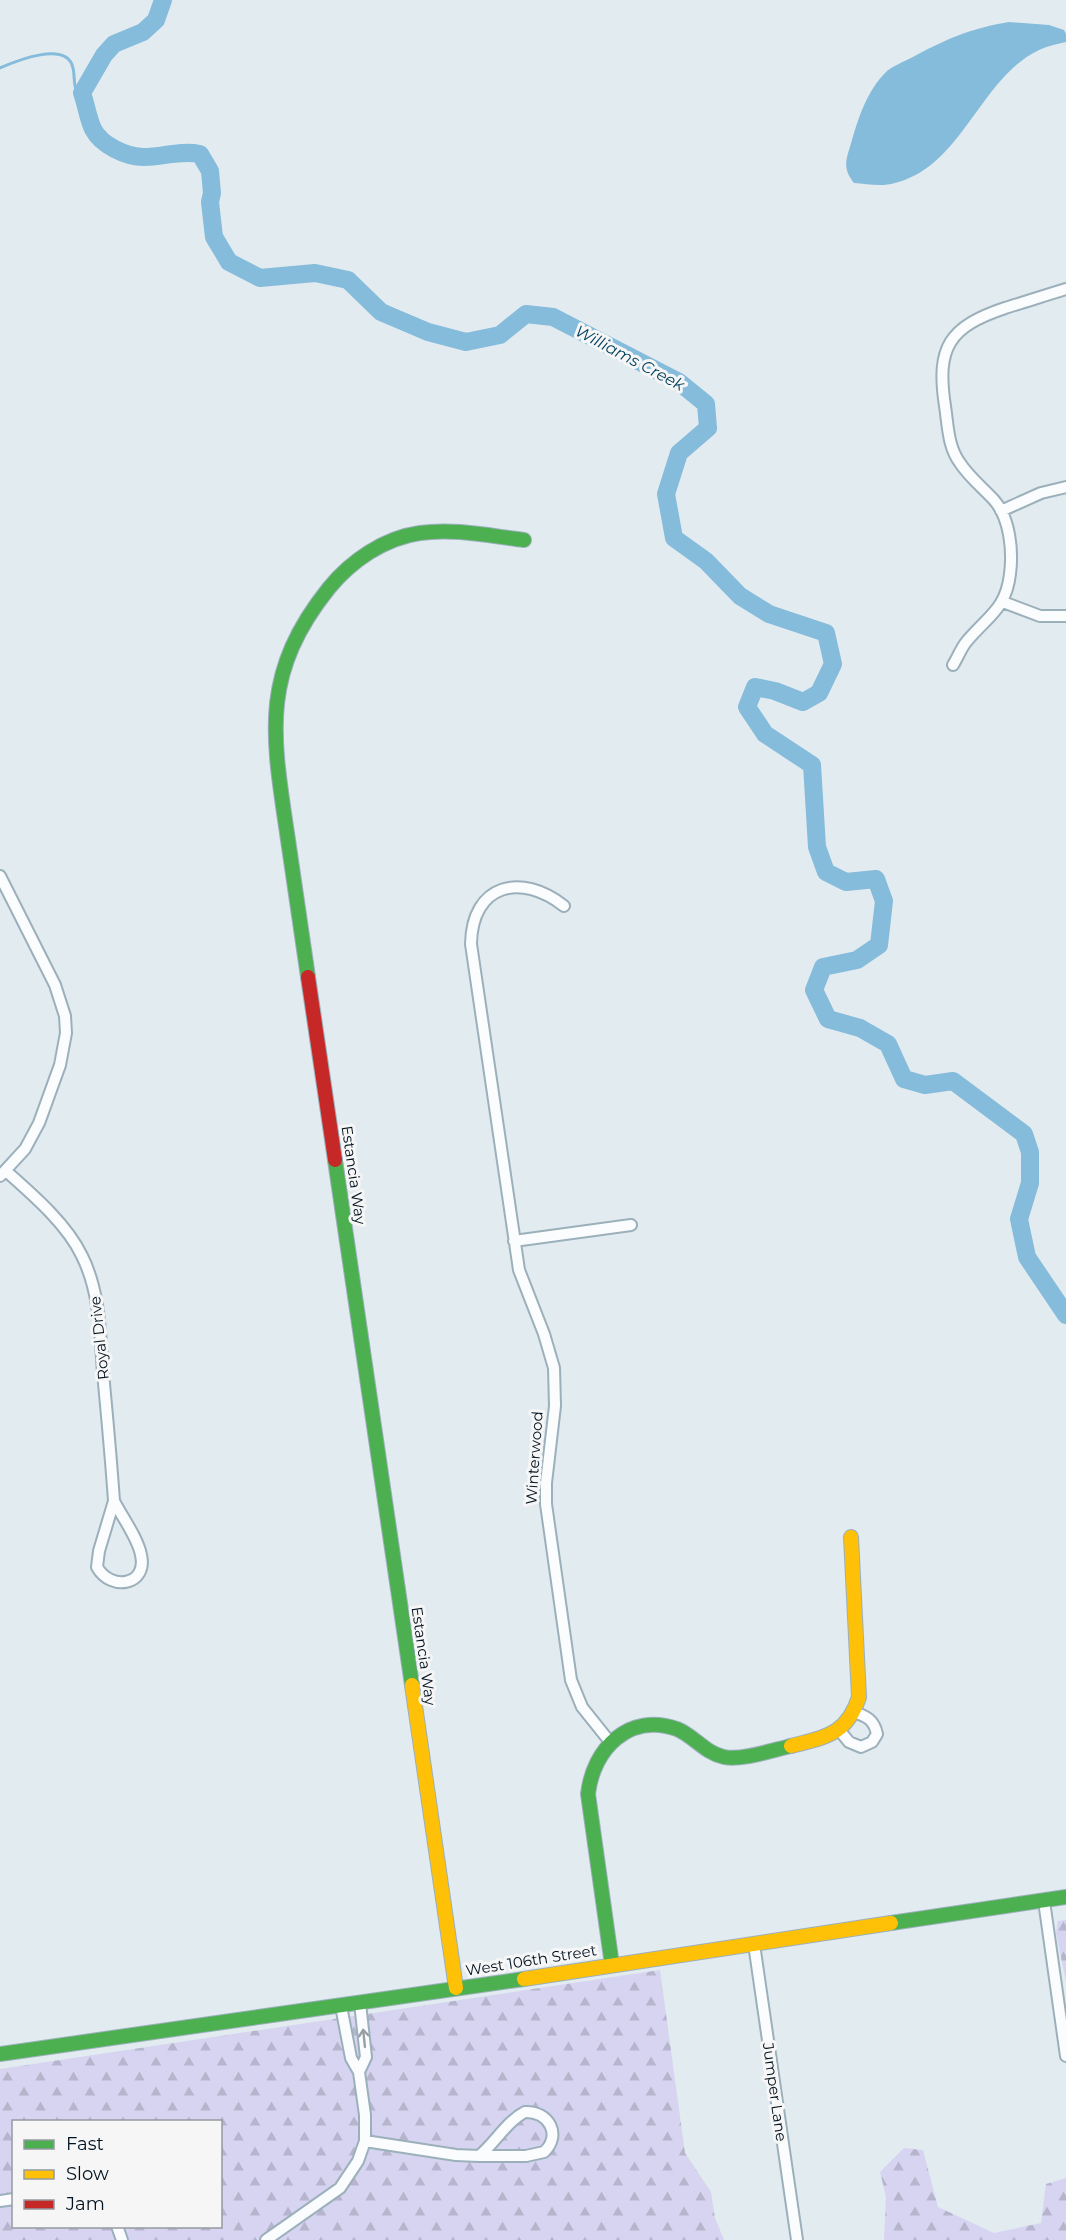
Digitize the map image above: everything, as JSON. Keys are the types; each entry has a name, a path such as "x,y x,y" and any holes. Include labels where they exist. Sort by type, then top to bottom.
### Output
{"street":[{"path":"954,664 968,639 998,610 1003,602 1008,587 1011,562 1007,531 1001,511 995,501 961,465 952,447 941,382 943,361 952,338 966,324 981,316 1066,289"},
{"path":"1001,511 1041,493 1066,487"},
{"name":"Estancia Way","path":"456,1988 275,747 275,711 285,663 295,638 326,591 346,571 366,556 404,536 427,532 446,531 524,540"},
{"path":"1003,602 1040,616 1066,616"},
{"path":"0,876 55,985 66,1024 66,1040 60,1065 39,1123 25,1149 3,1173"},
{"name":"Winterwood","path":"564,906 553,897 529,887 505,888 491,897 481,908 472,926 471,935 514,1241 525,1289 544,1334 554,1368 555,1406 546,1504 571,1680 582,1707 610,1742"},
{"name":"Royal Drive","path":"3,1173 60,1224 82,1255 93,1283 99,1317 114,1501 99,1551 97,1567 106,1578 120,1583 134,1578 142,1562 139,1549 114,1501"},
{"path":"514,1241 631,1225"},
{"path":"612,1965 588,1794 590,1773 595,1762 610,1742 633,1729 655,1726 676,1730 696,1739 717,1755 735,1758 840,1731 858,1702 861,1679 850,1537"},
{"path":"840,1731 849,1742 861,1747 872,1742 877,1734 871,1719 853,1712"},
{"name":"West 106th Street","path":"0,2054 341,2006 1066,1898"},
{"path":"1044,1901 1066,2056"},
{"name":"Jumper Lane","path":"754,1944 797,2240"},
{"path":"359,2072 366,2056 360,2003"},
{"path":"266,2240 339,2188 358,2161 365,2141 365,2115 359,2072 351,2058 341,2006"},
{"path":"365,2141 456,2155 479,2156 526,2156 544,2152 551,2143 554,2135 550,2122 539,2113 525,2112 509,2124 492,2145 479,2156"}],"green space":[{"path":"1066,1920 1066,1982 1056,1933 1058,1921"},
{"path":"660,1970 685,2153 711,2192 715,2218 724,2240 0,2240 0,2069"},
{"path":"904,2148 923,2150 938,2207 994,2233 1041,2223 1046,2184 1066,2178 1066,2240 884,2240 886,2197 880,2172"}],"shaded area":[{"path":"1009,22 1049,25 1064,30 1066,42 1039,50 1019,63 1001,80 954,141 918,174 890,184 854,183 846,167 848,152 865,103 880,78 895,66 958,36"}],"waterway":[{"name":"Williams Creek","path":"163,0 156,20 143,32 114,44 104,55 82,93 93,129 102,140 115,149 144,157 185,153 200,154 210,171 212,193 210,202 214,237 229,262 260,278 315,273 348,280 381,312 428,332 466,342 500,335 526,314 553,317 679,382 706,404 708,428 679,453 666,494 674,538 706,561 740,596 769,614 826,633 833,664 819,693 803,702 775,691 755,687 747,707 765,734 812,765 817,847 826,872 846,882 876,879 884,901 879,945 857,960 823,967 814,990 828,1019 860,1028 888,1044 904,1079 925,1085 953,1081 1024,1134 1030,1152 1030,1183 1019,1219 1027,1257 1066,1315"},
{"path":"0,68 40,55 61,55 69,60 73,68 77,91 84,98"}],"traffic: fast":[{"path":"308,977 282,797 276,734 277,705 282,677 292,648 307,619 329,588 347,569 381,545 420,533 446,531 524,540"},
{"path":"335,1160 412,1685"},
{"path":"612,1965 588,1794 597,1762 606,1749 616,1738 629,1730 660,1725 677,1729 711,1752 724,1757 748,1756 791,1746"},
{"path":"891,1923 1066,1897"},
{"path":"0,2054 524,1979"}],"traffic: slow":[{"path":"791,1746 824,1737 841,1727 854,1710 859,1697 851,1537"},
{"path":"412,1685 456,1988"},
{"path":"524,1979 891,1923"}],"traffic: jam":[{"path":"308,977 335,1160"}]}
